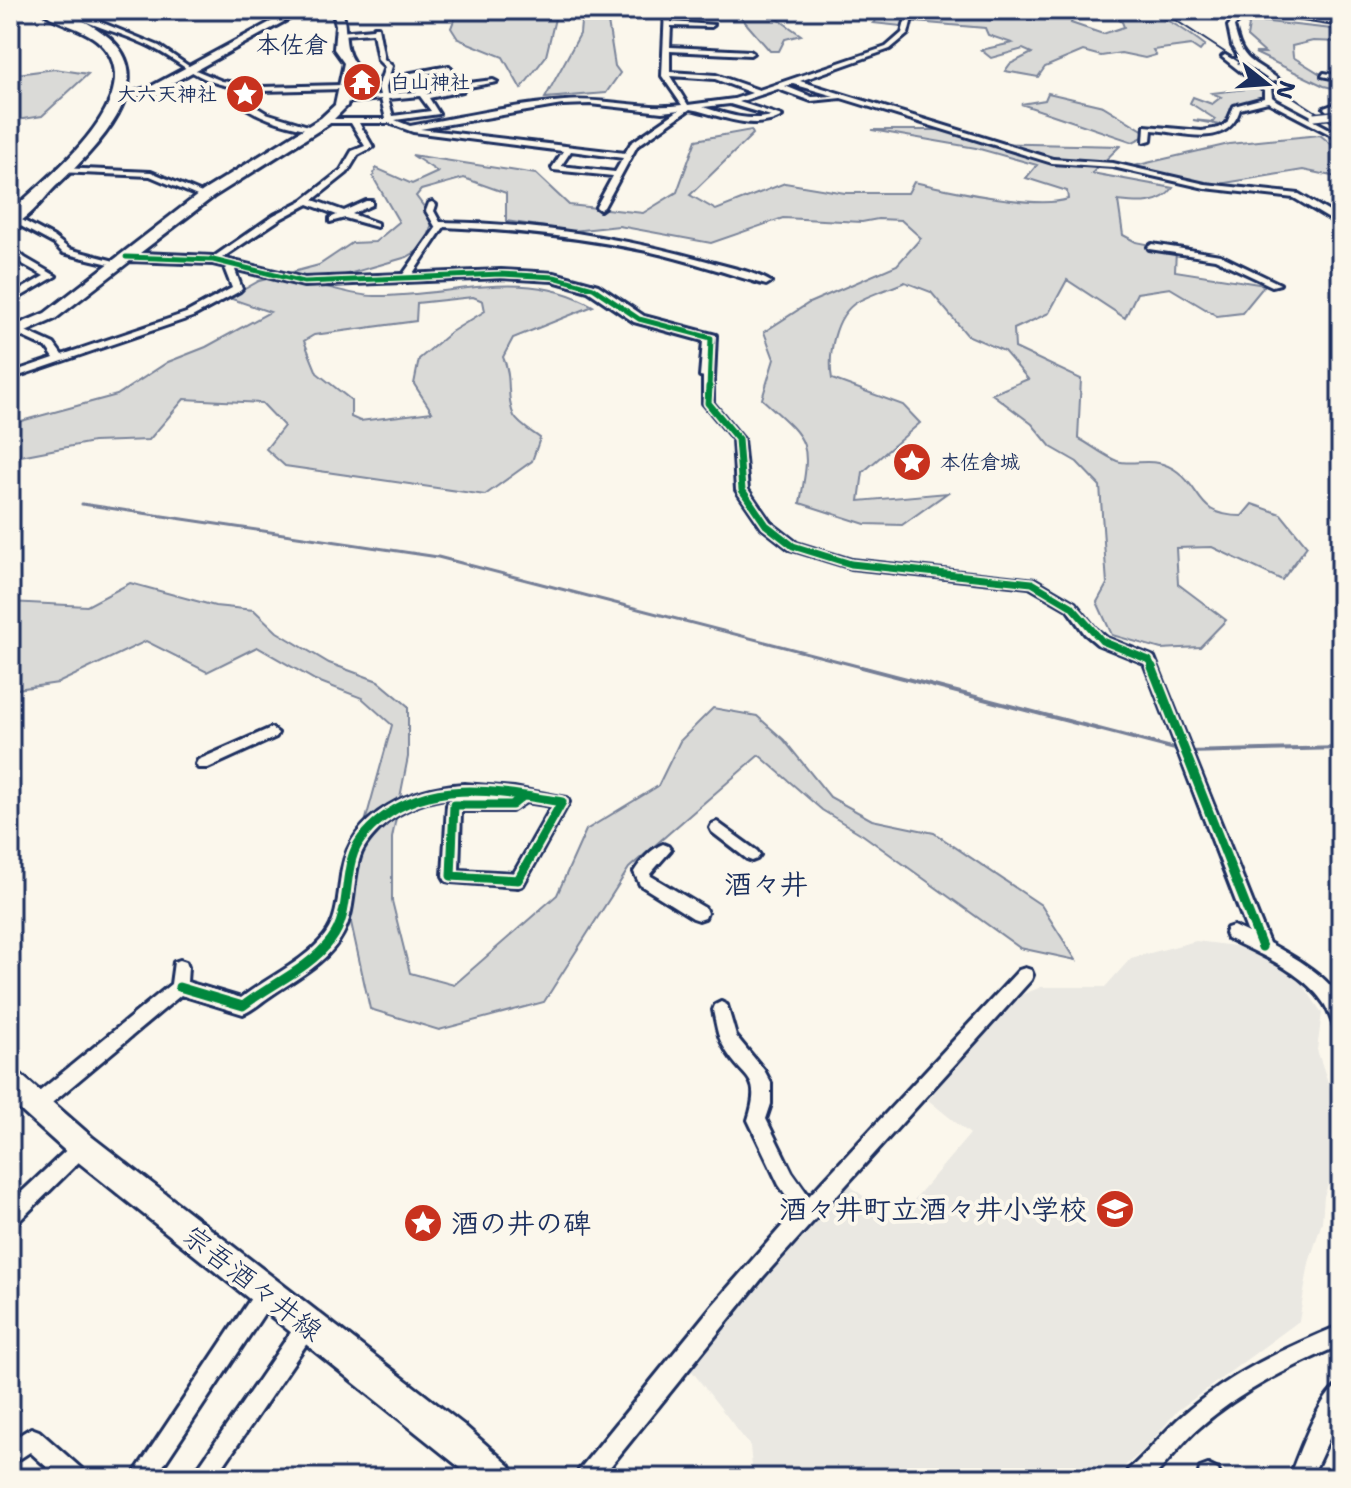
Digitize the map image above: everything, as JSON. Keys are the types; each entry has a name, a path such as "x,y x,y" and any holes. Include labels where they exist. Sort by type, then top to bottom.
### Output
{"highway":[{"path":"15,221 110,118 118,98 120,71 117,57 109,45 85,28 46,10"}],"street":[{"path":"65,10 157,47 191,70 243,88 383,99 442,93 460,89 459,86"},
{"path":"118,98 147,92 300,10"},
{"path":"14,331 50,316 205,196 320,125 339,109 349,63 339,49 341,33 337,10"},
{"path":"668,10 666,74 690,107 730,117 769,120 778,116 730,101"},
{"path":"409,128 578,102 646,109 730,101 780,87 895,44 905,34 911,10"},
{"path":"1101,10 1108,10"},
{"path":"1240,10 1240,18 1231,26 1235,46 1244,60 1275,80"},
{"path":"1264,10 1341,22"},
{"path":"668,24 711,25"},
{"path":"341,33 376,30 381,60 389,66 388,77 382,87 390,120 426,134 627,156"},
{"path":"667,49 750,53"},
{"path":"1244,60 1228,59 1268,89 1269,99"},
{"path":"388,77 449,68 459,86"},
{"path":"428,70 442,93"},
{"path":"666,74 716,77 760,93"},
{"path":"1324,75 1341,78"},
{"path":"243,88 236,97 270,118 320,125 390,120 436,112 408,76"},
{"path":"795,81 1052,161 1113,165 1205,186 1296,196 1341,223"},
{"path":"459,86 493,82"},
{"path":"780,87 811,99 848,97"},
{"path":"1147,140 1145,130 1148,128 1197,132 1223,128 1232,122 1237,108 1269,99 1341,138"},
{"path":"1302,118 1336,116 1328,108 1341,104"},
{"path":"600,207 627,156 643,137 690,107"},
{"path":"213,260 307,201 344,171 355,153 369,147 355,123"},
{"path":"567,151 556,168 616,174"},
{"path":"61,170 151,174 205,196"},
{"path":"307,201 374,225"},
{"path":"333,220 369,203"},
{"path":"432,205 430,211 441,224 515,227 628,246 708,262 766,282"},
{"path":"15,221 35,234 60,243 66,251 122,260 213,260 304,282 517,274 576,282 606,295 639,319 711,338 708,403 738,439 742,490 766,525 793,546 851,564 1032,583 1071,606 1102,641 1149,660 1262,947"},
{"path":"404,280 441,224"},
{"path":"10,300 51,276 22,260 10,246 35,234"},
{"path":"1152,247 1217,257 1275,284"},
{"path":"10,376 189,315 237,289 230,270 236,264"},
{"path":"14,331 51,346 60,360"},
{"path":"203,764 271,733"},
{"path":"179,987 243,1006 331,941 338,929 353,854 369,830 393,807 421,796 451,790 523,796 562,802 518,880 451,876 454,805 512,805 523,796"},
{"path":"717,828 752,855"},
{"path":"663,850 642,872 645,880 699,913"},
{"path":"1233,933 1262,947 1321,988 1331,1000 1341,1023"},
{"path":"35,1106 179,987 180,967"},
{"path":"587,1478 719,1313 808,1210 1025,975"},
{"path":"721,1010 730,1041 765,1085 766,1097 757,1120 781,1164 788,1188 808,1210"},
{"name":"宗吾酒々井線","path":"10,1083 82,1147 453,1438 498,1478"},
{"path":"10,1216 82,1147"},
{"path":"142,1478 266,1293"},
{"path":"202,1478 307,1326"},
{"path":"1136,1478 1190,1422 1226,1392 1254,1373 1341,1335"},
{"path":"1300,1478 1329,1413 1341,1394"},
{"path":"10,1454 31,1439 75,1478"}],"shaded area":[{"path":"458,10 557,10 546,56 521,89 503,57 458,39 451,28"},
{"path":"582,10 628,10 620,11 608,22 615,66 620,73 606,93 545,98 580,34"},
{"path":"721,10 793,10 778,19 801,35 785,39 779,51 770,51 738,14"},
{"path":"887,10 921,10 990,20 1011,10 1075,10 1071,23 1103,34 1124,27 1109,12 1137,12 1171,22 1205,45 1200,51 1191,45 1153,50 1156,55 1145,58 1121,53 1101,56 1083,51 1045,67 1038,77 1005,71 1010,64 1032,53 1023,49 991,58 981,50 1012,43 988,35 985,28 904,21 901,26 873,23"},
{"path":"1241,19 1341,30 1341,42 1313,41 1292,46 1293,57 1319,73 1341,79 1341,90 1324,86 1255,53 1265,53 1247,37 1249,25"},
{"path":"55,69 88,74 42,116 10,121 10,75"},
{"path":"1263,87 1267,97 1235,107 1232,120 1225,126 1193,120 1213,122 1215,119 1190,103 1193,97 1212,104 1221,97 1212,93"},
{"path":"1048,93 1103,106 1149,134 1133,142 1021,104 1045,100"},
{"path":"751,130 753,134 690,195 716,210 785,183 845,193 908,193 914,182 1015,201 1054,202 1068,199 1067,191 1026,178 1037,165 976,148 872,130 943,130 983,143 1120,146 1092,173 1173,188 1155,201 1118,201 1123,235 1136,242 1176,250 1175,271 1265,285 1242,313 1217,316 1170,288 1137,293 1125,318 1067,280 1049,313 1014,329 1015,348 1081,379 1078,438 1117,461 1153,462 1169,467 1178,472 1202,502 1216,512 1242,516 1252,504 1281,514 1307,546 1282,580 1212,547 1176,548 1178,584 1226,620 1200,647 1161,649 1112,635 1097,602 1107,584 1100,486 1077,462 1051,447 1032,424 992,394 1028,379 1004,351 967,335 931,292 905,282 868,296 849,308 834,337 832,379 903,405 920,423 863,472 859,501 947,493 902,525 865,524 800,503 806,453 798,434 762,399 774,359 764,332 809,303 897,265 921,238 901,220 878,219 862,222 783,218 711,243 619,226 572,231 506,221 506,193 464,178 421,190 416,196 433,219 426,246 407,257 314,284 375,296 486,286 540,288 567,294 593,306 513,338 503,357 508,372 511,409 519,422 540,438 532,461 485,495 285,466 266,449 284,426 262,403 184,399 149,440 93,442 10,458 10,424 117,395 168,362 206,347 270,312 229,298 259,281 319,265 352,243 375,242 399,222 373,177 376,168 412,184 438,172 412,155 536,174 569,205 643,213 677,192 696,140","holes":["473,297 483,301 485,311 451,332 419,359 414,384 432,412 360,421 351,417 351,400 317,373 304,341 314,335 416,321 417,303"]},
{"path":"1320,135 1341,152 1341,178 1303,170 1213,185 1134,166 1229,144"},
{"path":"130,583 215,606 254,610 277,632 329,663 378,681 408,706 408,757 392,838 392,901 410,973 454,985 557,895 586,830 658,786 680,741 713,708 757,716 784,740 830,797 872,820 934,833 1041,905 1076,960 1020,948 863,835 822,810 759,755 629,868 544,1002 439,1030 370,1009 345,895 392,725 362,698 315,680 257,647 207,672 146,641 58,683 10,690 10,602 87,606"},
{"name":"酒々井町立酒々井小学校","path":"1196,941 1243,947 1267,956 1299,979 1322,1013 1317,1050 1341,1121 1341,1150 1324,1196 1322,1222 1309,1263 1299,1321 1177,1411 1147,1447 1111,1478 753,1478 750,1446 688,1366 847,1183 895,1222 970,1134 928,1100 1014,998 1041,987 1105,987 1131,958"}],"waterway":[{"path":"82,504 438,557 869,669"},
{"path":"861,667 1179,750"},
{"path":"1188,752 1341,748"}],"railway":[{"path":"1160,10 1341,128"}],"cycle path":[{"path":"126,257 213,260 304,282 501,274 554,277 593,288 639,319 711,338 708,403 738,439 742,490 766,525 793,546 851,564 1032,583 1071,606 1102,641 1149,660 1262,947"},
{"path":"179,987 243,1006 312,958 331,940 340,922 352,858 359,844 376,823 396,807 417,797 464,790 514,794 562,802 518,880 451,876 454,805 512,805 523,796"}],"place":[{"name":"白山神社","path":"362,82"},
{"name":"大六天神社","path":"245,94"},
{"name":"本佐倉城","path":"912,462"},
{"name":"酒々井町立酒々井小学校","path":"1115,1209"},
{"name":"酒の井の碑","path":"423,1223"}],"district":[{"name":"本佐倉","path":"292,45"},
{"name":"酒々井","path":"766,884"}]}
